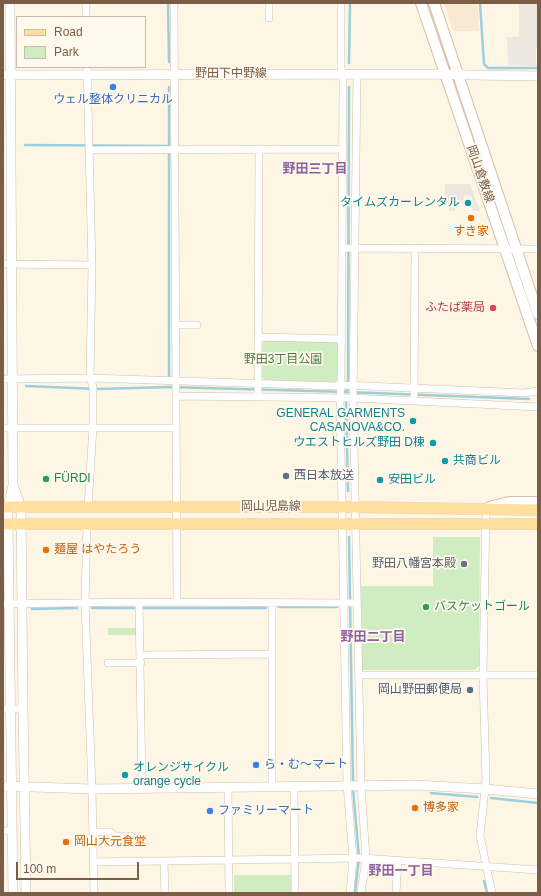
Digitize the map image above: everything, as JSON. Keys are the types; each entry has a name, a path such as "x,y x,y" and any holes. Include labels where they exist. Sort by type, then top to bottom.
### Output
{"main road":[{"name":"岡山倉敷線","path":"421,3 445,74 511,249 538,314"},
{"name":"岡山倉敷線","path":"434,3 458,75 511,249 538,346"},
{"path":"486,508 509,502 538,502"},
{"name":"岡山児島線","path":"6,507 355,507 538,510"},
{"name":"岡山児島線","path":"6,524 538,524"}],"street":[{"path":"10,3 7,75 7,379 8,428 13,485 21,507 26,893"},
{"path":"86,3 86,16"},
{"path":"174,3 174,74 171,149 176,388 177,602"},
{"path":"269,3 269,18"},
{"path":"341,3 343,149 349,248 347,392 341,507 358,675 354,785 359,858 350,893"},
{"path":"87,71 92,265 93,427 88,507"},
{"name":"野田下中野線","path":"7,75 87,71 174,74 445,74 538,76"},
{"path":"357,74 349,248 342,339 355,507 350,603 354,785 361,893"},
{"path":"88,97 130,97"},
{"path":"89,147 171,149 343,149"},
{"path":"258,389 259,149"},
{"path":"349,248 538,249"},
{"path":"414,395 415,248"},
{"path":"7,264 92,265"},
{"path":"175,325 197,325"},
{"path":"258,337 342,339"},
{"path":"7,379 92,385 414,395 538,407"},
{"path":"176,388 258,389 414,395 524,393 538,391"},
{"path":"8,428 176,428"},
{"path":"13,485 6,507 7,786 8,830 13,893"},
{"path":"486,508 483,675 486,780 480,836 485,866 492,893"},
{"path":"87,524 85,603 92,788 94,893"},
{"path":"6,604 139,602 350,603"},
{"path":"139,602 142,788"},
{"path":"272,603 272,786"},
{"path":"141,655 272,654"},
{"path":"108,663 141,663"},
{"path":"358,675 538,675"},
{"path":"6,709 23,709"},
{"path":"7,786 142,788 417,785 538,794"},
{"path":"294,786 295,893"},
{"path":"228,787 230,893"},
{"path":"93,832 110,832 115,836 131,836"},
{"path":"93,862 359,858 538,870"},
{"path":"396,893 398,860"},
{"path":"164,861 165,893"}],"shaded area":[{"path":"444,3 477,3 479,31 453,31"},
{"path":"519,3 538,3 538,48 536,48 536,66 508,65 507,37 519,37"},
{"path":"445,184 470,184 480,211 472,211 472,196 464,195 463,203 456,203 455,211 449,211 449,200 445,200"}],"green space":[{"name":"野田3丁目公園","path":"266,340 335,342 338,344 338,379 335,382 265,380 262,377 263,342"},
{"path":"433,537 480,537 479,666 475,670 362,670 361,586 433,586"},
{"path":"108,628 136,628 137,635 108,635"},
{"path":"234,875 291,875 292,893 234,893"}],"waterway":[{"path":"168,3 169,62"},
{"path":"349,63 350,3"},
{"path":"480,3 484,64 488,68 538,68"},
{"path":"169,87 169,376"},
{"path":"347,392 349,87"},
{"path":"25,145 169,146"},
{"path":"26,386 98,389 169,387 529,399"},
{"path":"346,399 348,491"},
{"path":"349,537 353,783"},
{"path":"279,607 337,607"},
{"path":"32,609 77,608"},
{"path":"92,608 134,608"},
{"path":"144,608 266,608"},
{"path":"353,788 359,858 355,893"},
{"path":"431,793 477,797"},
{"path":"491,798 538,803"},
{"path":"484,881 487,893"}],"place":[{"name":"ウェル整体クリニカル","path":"113,87"},
{"name":"タイムズカーレンタル","path":"468,203"},
{"name":"すき家","path":"471,218"},
{"name":"ふたば薬局","path":"493,308"},
{"name":"GENERAL GARMENTS CASANOVA&CO.","path":"413,421"},
{"name":"ウエストヒルズ野田 D棟","path":"433,443"},
{"name":"共商ビル","path":"445,461"},
{"name":"西日本放送","path":"286,476"},
{"name":"FÜRDI","path":"46,479"},
{"name":"安田ビル","path":"380,480"},
{"name":"麺屋 はやたろう","path":"46,550"},
{"name":"野田八幡宮本殿","path":"464,564"},
{"name":"バスケットゴール","path":"426,607"},
{"name":"岡山野田郵便局","path":"470,690"},
{"name":"ら・む～マート","path":"256,765"},
{"name":"オレンジサイクル orange cycle","path":"125,775"},
{"name":"博多家","path":"415,808"},
{"name":"ファミリーマート","path":"210,811"},
{"name":"岡山大元食堂","path":"66,842"}],"district":[{"name":"野田三丁目","path":"315,169"},
{"name":"野田二丁目","path":"373,637"},
{"name":"野田一丁目","path":"401,871"}]}
